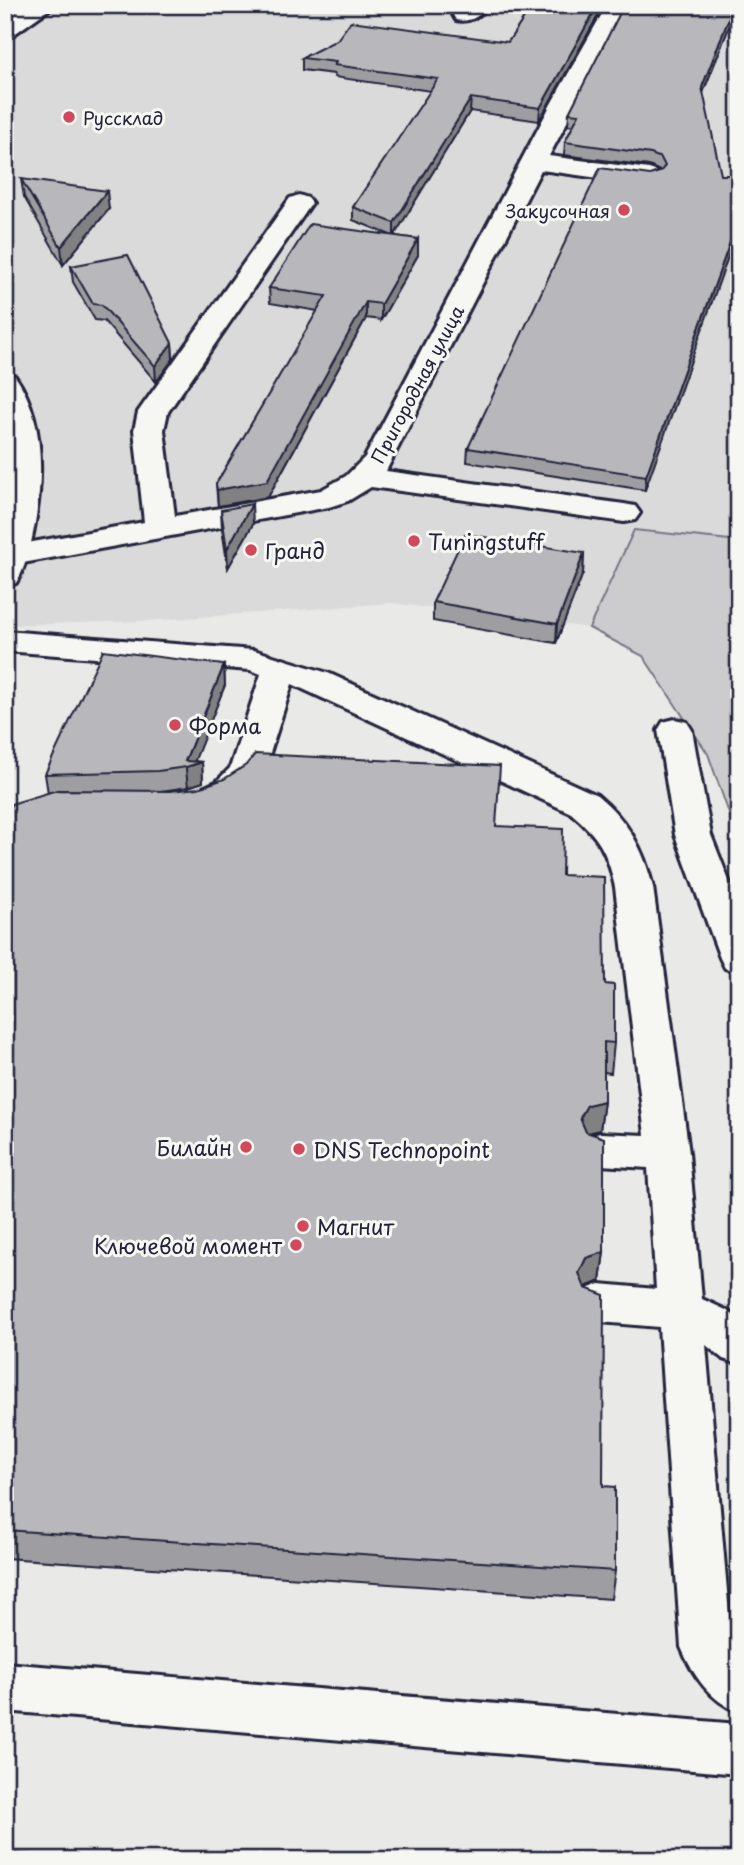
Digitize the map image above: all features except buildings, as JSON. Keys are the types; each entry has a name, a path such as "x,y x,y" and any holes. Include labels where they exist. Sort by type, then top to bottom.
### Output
{"street":[{"path":"5,30 44,5"},
{"name":"Пригородная улица","path":"9,566 162,529 329,498 351,490 366,477 379,460 563,104 618,5"},
{"path":"535,162 649,177"},
{"path":"162,529 149,430 153,412 299,203"},
{"path":"5,382 23,434 26,498 9,566"},
{"path":"366,477 624,513"},
{"path":"5,641 254,660 316,681 584,804 608,824 626,850 634,887 668,1153 706,1647 739,1688"},
{"path":"180,805 209,800 229,790 246,772 280,668"},
{"path":"675,730 693,835 739,958"},
{"path":"600,1149 668,1153"},
{"path":"600,1303 680,1310 710,1323 739,1345"},
{"path":"5,1687 739,1749"}],"shaded area":[{"path":"5,5 739,5 739,541 634,530 589,628 391,603 146,621 5,625"},
{"path":"634,530 739,541 739,842 708,754 643,656 589,628"}],"place":[{"name":"Руссклад","path":"69,117"},
{"name":"Закусочная","path":"624,210"},
{"name":"Tuningstuff","path":"414,541"},
{"name":"Гранд","path":"251,550"},
{"name":"Форма","path":"175,725"},
{"name":"Билайн","path":"246,1147"},
{"name":"DNS Technopoint","path":"299,1149"},
{"name":"Магнит","path":"303,1226"},
{"name":"Ключевой момент","path":"296,1245"}]}
